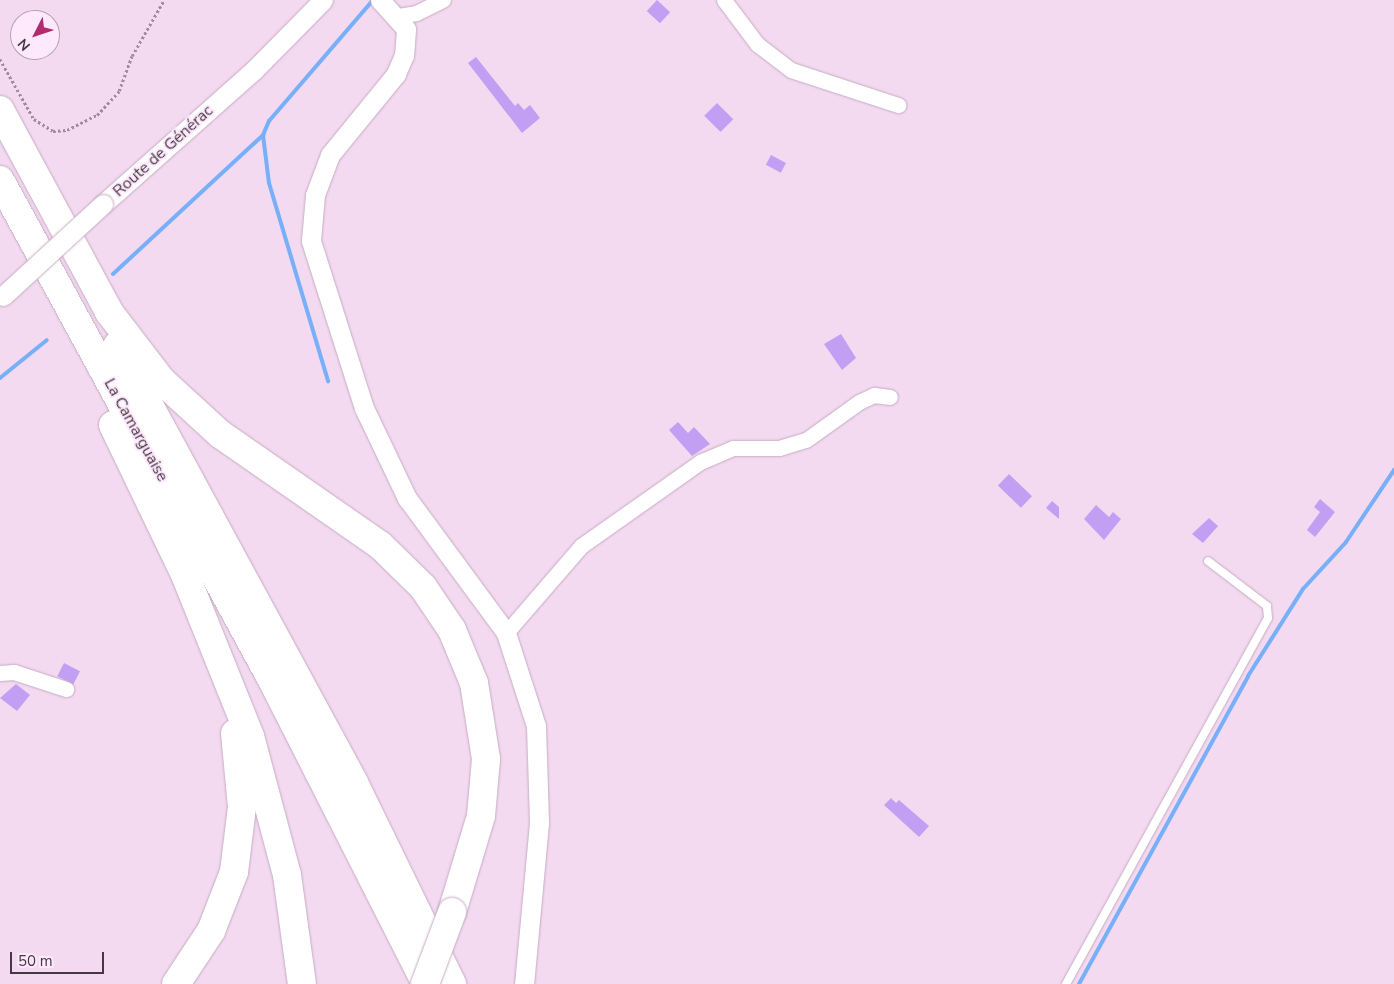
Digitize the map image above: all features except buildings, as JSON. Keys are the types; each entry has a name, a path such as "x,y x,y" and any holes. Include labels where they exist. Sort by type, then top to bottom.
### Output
{"highway":[{"path":"0,110 109,312 161,380 220,434 380,545 423,588 452,630 474,683 486,759 481,816 452,912 426,984"},
{"path":"0,131 354,783 452,984"},
{"name":"La Camarguaise","path":"0,180 272,680 426,984"},
{"path":"19,214 60,320 154,508 211,634 250,736 276,826 302,984"},
{"path":"176,984 199,954 220,912 234,872 241,829 238,746 211,634"}],"street":[{"name":"Route de Générac","path":"2,298 103,204 254,70 323,0"},
{"path":"388,7 416,13 443,0"},
{"path":"724,0 757,44 791,70 898,105"},
{"path":"388,7 406,29 404,55 396,74 330,155 315,195 311,241 364,408 407,498 506,633 536,726 539,823 524,984"},
{"path":"506,633 581,546 700,462 733,448 779,448 806,440 859,402 874,395 890,397"},
{"path":"0,673 14,672 66,690"}],"lane":[{"path":"1066,984 1268,618 1267,606 1208,560"}],"path":[{"path":"0,59 34,119 53,131 67,130 97,115 119,92 132,56 164,0"}],"waterway":[{"path":"113,274 263,135 269,121 373,0"},
{"path":"263,135 269,183 328,381"},
{"path":"0,378 47,340"},
{"path":"1079,984 1248,676 1303,589 1346,542 1394,470"}]}
